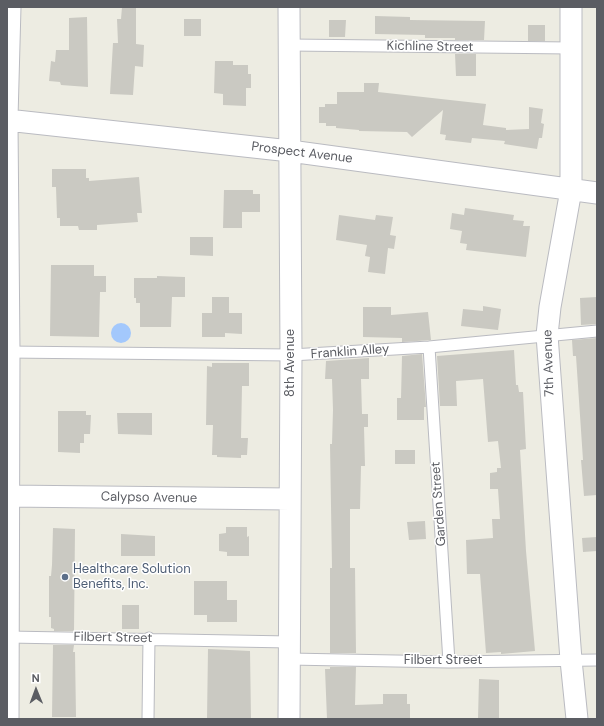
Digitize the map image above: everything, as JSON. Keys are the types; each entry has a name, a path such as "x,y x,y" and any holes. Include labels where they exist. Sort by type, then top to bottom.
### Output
{"street":[{"path":"7,119 10,7"},
{"name":"8th Avenue","path":"289,7 291,355 289,719"},
{"name":"7th Avenue","path":"571,7 570,190 550,307 547,335 571,660 577,719"},
{"name":"Prospect Avenue","path":"7,119 290,151 597,193"},
{"path":"7,123 8,719"},
{"name":"Calypso Avenue","path":"8,496 290,499"}],"lane":[{"name":"Kichline Street","path":"289,45 571,48"},
{"name":"Franklin Alley","path":"8,352 291,355 430,347 597,331"},
{"name":"Garden Street","path":"430,347 450,662"},
{"name":"Filbert Street","path":"8,637 149,638 450,662 597,660"},
{"path":"148,719 149,638"}],"water":[{"path":"121,323 128,326 131,333 128,340 121,343 114,340 111,333 114,326"}],"building":[{"path":"122,7 136,7 136,44 144,45 143,67 135,66 133,95 110,94 113,43 118,43 117,19 121,19"},
{"path":"375,16 410,17 410,20 485,21 484,40 425,38 425,35 375,34"},
{"path":"87,17 88,87 61,85 60,82 49,81 51,61 55,62 56,50 69,50 69,18"},
{"path":"184,19 201,19 201,36 184,36"},
{"path":"329,20 346,20 345,37 329,37"},
{"path":"528,25 545,25 545,41 528,41"},
{"path":"455,54 476,54 476,76 456,76"},
{"path":"215,61 233,61 233,65 248,65 248,74 251,74 251,88 246,88 246,106 223,105 223,94 214,93"},
{"path":"364,83 379,83 378,92 486,104 483,125 506,128 506,130 529,129 529,107 543,109 541,123 544,124 542,138 539,138 537,149 504,144 505,141 472,138 471,143 445,140 446,135 440,134 443,110 412,137 407,132 359,131 336,128 336,126 326,126 326,123 319,123 319,107 325,107 325,104 337,104 337,92 364,92"},
{"path":"52,169 86,169 86,178 89,178 89,181 139,177 142,213 137,213 138,222 97,225 97,230 79,230 78,226 60,226 60,218 57,218 56,187 52,187"},
{"path":"224,190 253,190 253,194 260,194 260,212 242,212 242,228 223,228"},
{"path":"465,208 514,215 513,220 524,221 523,226 530,226 526,257 466,250 467,244 460,243 462,231 450,229 452,213 464,215"},
{"path":"339,215 375,220 376,215 393,217 390,235 396,236 394,249 388,248 385,274 368,272 370,257 365,256 367,245 336,240"},
{"path":"190,237 213,237 213,256 190,255"},
{"path":"51,265 94,265 94,276 106,276 106,292 100,292 99,337 50,336"},
{"path":"157,276 185,277 185,297 172,297 171,327 140,327 140,303 136,303 136,298 134,298 134,278 157,278"},
{"path":"212,297 229,297 229,313 242,313 242,334 225,333 225,337 202,337 202,313 212,313"},
{"path":"597,297 597,324 581,325 580,298"},
{"path":"483,306 501,309 498,330 461,326 463,309 483,311"},
{"path":"363,307 391,307 391,315 428,312 431,340 402,342 402,338 363,337"},
{"path":"597,338 597,495 584,496 576,356 573,356 572,340"},
{"path":"514,350 516,385 518,385 519,392 523,392 526,449 520,450 526,551 535,651 501,654 501,652 486,653 480,574 467,574 466,540 493,538 492,519 500,519 498,489 490,489 490,473 497,472 497,468 501,468 498,441 488,442 483,379 456,381 457,406 440,406 437,356"},
{"path":"422,354 426,407 424,407 424,420 397,420 397,398 401,398 402,356"},
{"path":"369,358 369,379 361,379 362,414 368,414 368,427 364,427 365,466 361,466 360,509 350,509 350,568 355,568 356,653 330,653 330,568 332,568 330,444 332,444 333,410 332,379 325,379 326,361"},
{"path":"212,363 249,363 249,386 242,386 241,438 248,438 247,455 241,455 241,458 217,457 217,455 212,455 213,425 206,425 207,366 212,367"},
{"path":"58,411 86,411 86,415 91,415 90,434 84,434 84,443 80,443 80,453 58,452"},
{"path":"117,413 152,413 152,435 118,434"},
{"path":"395,450 415,450 415,464 395,464"},
{"path":"425,521 426,539 409,540 407,522"},
{"path":"226,527 247,527 247,537 249,536 249,556 227,556 227,552 219,551 219,534 226,533"},
{"path":"53,528 75,529 74,631 54,631 54,629 51,628 51,617 49,617 49,576 51,576 52,565"},
{"path":"121,534 155,536 155,556 121,556"},
{"path":"597,537 597,551 583,552 582,538"},
{"path":"194,581 227,581 227,600 237,600 237,622 207,622 207,615 194,615"},
{"path":"122,605 139,605 139,629 122,629"},
{"path":"53,645 74,645 76,717 52,717"},
{"path":"208,649 250,651 251,719 207,719"},
{"path":"330,667 356,667 355,705 383,704 383,694 407,694 407,704 410,704 410,719 327,719 325,669 330,669"},
{"path":"479,679 499,680 499,719 478,719"}],"place":[{"name":"Healthcare Solution Benefits, Inc.","path":"65,577"}]}
